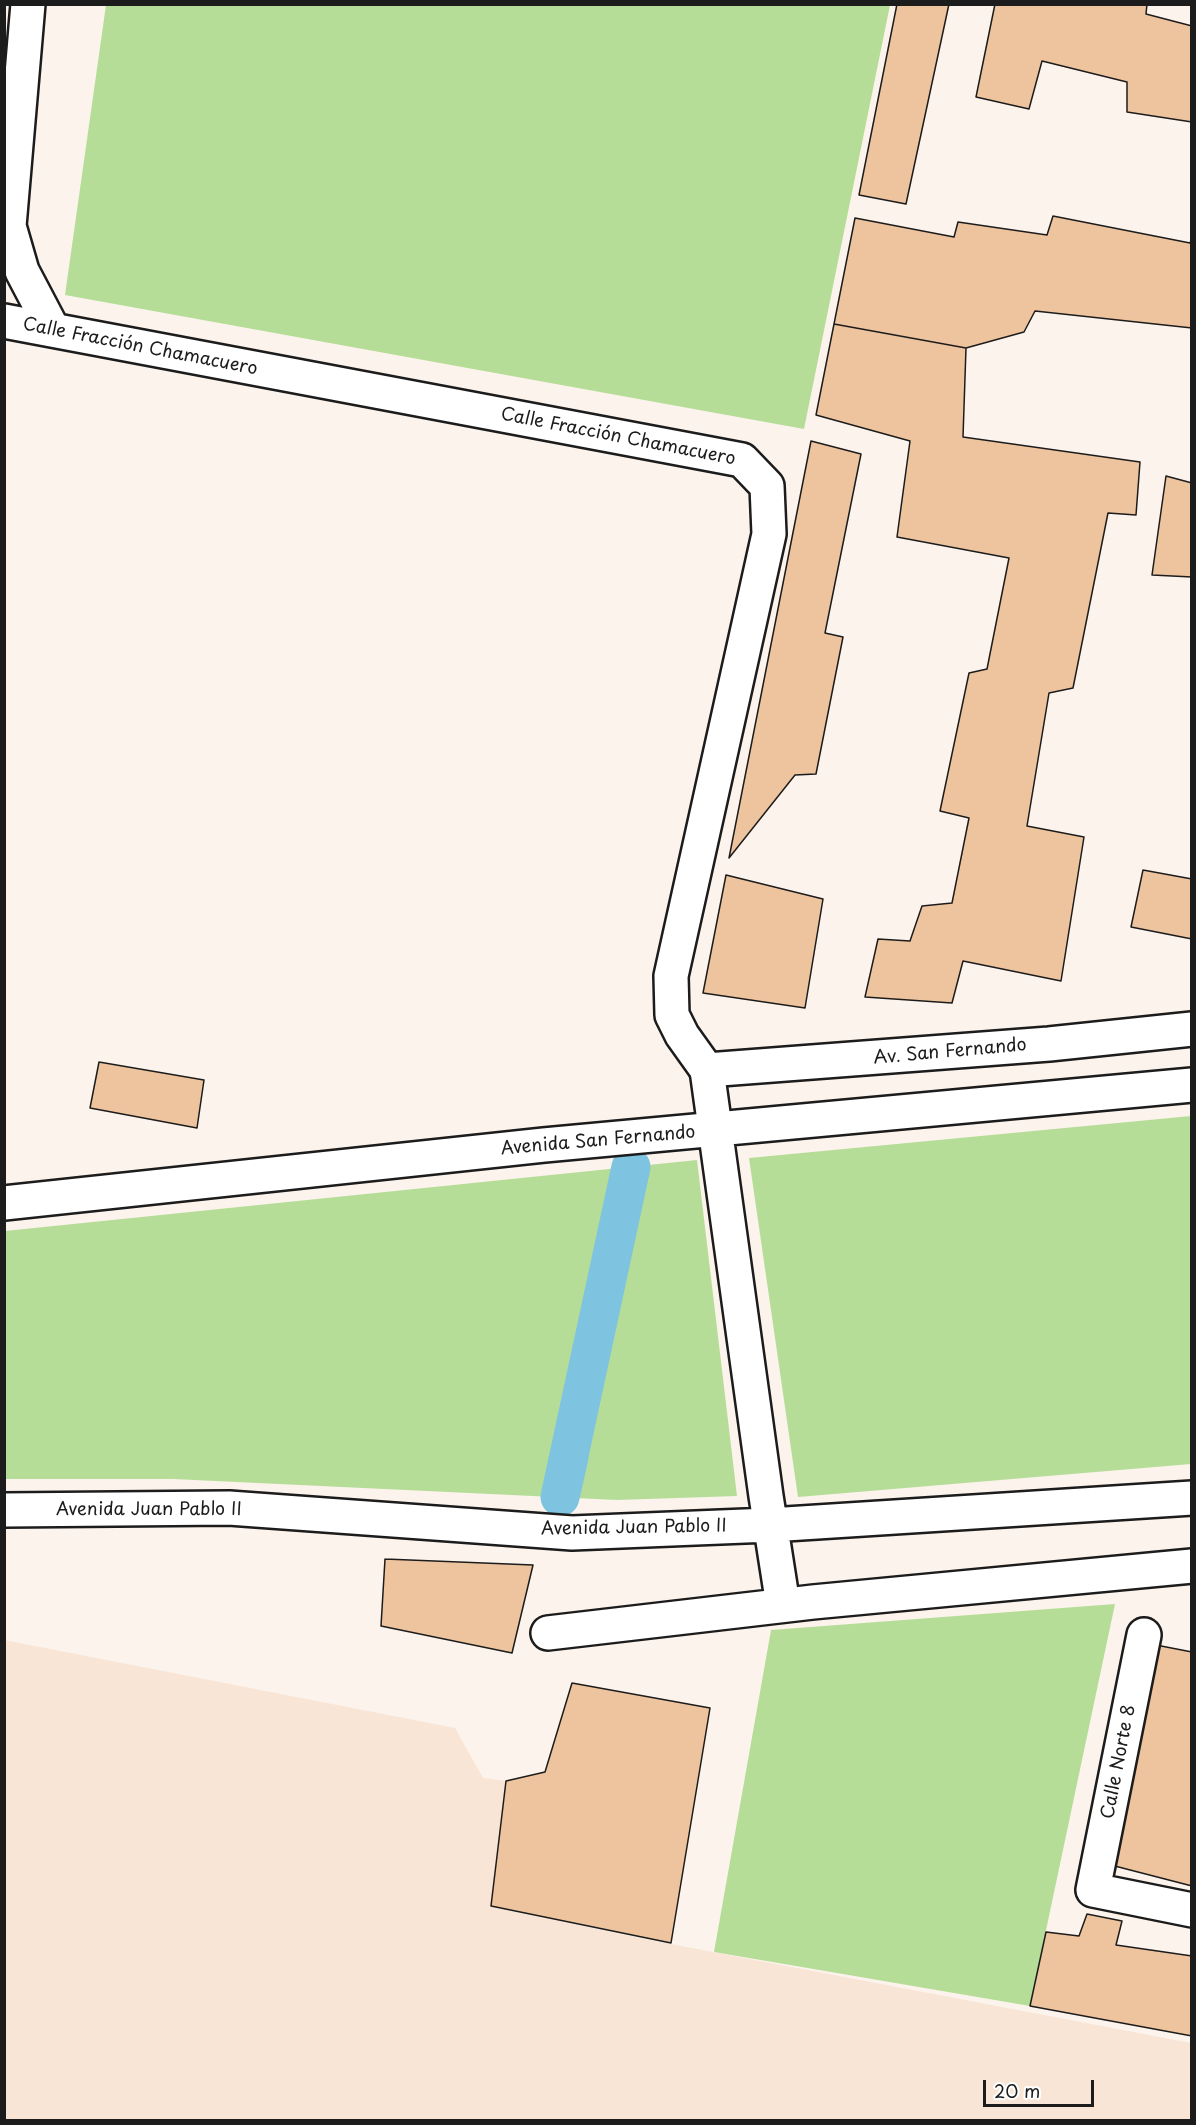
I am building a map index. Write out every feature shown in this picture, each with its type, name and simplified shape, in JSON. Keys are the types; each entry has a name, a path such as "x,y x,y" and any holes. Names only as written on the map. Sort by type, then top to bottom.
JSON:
{"street":[{"path":"28,4 9,226 22,271 53,330"},
{"name":"Calle Fracción Chamacuero","path":"4,321 742,460 767,486 769,534 671,976 672,1015 682,1035 707,1070"},
{"name":"Av. San Fernando","path":"707,1070 1037,1045 1191,1029"},
{"path":"707,1070 783,1605"},
{"name":"Avenida San Fernando","path":"4,1203 544,1145 1191,1085"},
{"name":"Avenida Juan Pablo II","path":"4,1510 229,1508 572,1533 770,1525 1191,1498"},
{"path":"548,1634 783,1605 1191,1566"},
{"name":"Calle Norte 8","path":"1144,1635 1093,1890 1191,1910"}],"shaded area":[{"path":"4,1640 455,1728 483,1778 506,1781 491,1907 655,1941 1191,2043 1191,2120 5,2120"}],"green space":[{"path":"106,5 890,5 804,429 65,295"},
{"path":"1191,1116 1191,1464 798,1497 749,1158"},
{"path":"697,1160 737,1496 617,1500 173,1479 5,1479 5,1231"},
{"path":"1115,1604 1030,2006 714,1952 771,1630"}],"building":[{"path":"897,4 949,4 906,204 859,195"},
{"path":"995,4 1147,4 1146,14 1192,26 1192,122 1127,112 1127,82 1042,61 1029,109 976,97"},
{"path":"1053,216 1190,243 1192,238 1192,328 1035,311 1024,332 966,348 834,324 855,218 954,237 958,222 1047,235"},
{"path":"834,324 966,348 963,437 1140,462 1136,515 1108,513 1073,688 1049,693 1027,826 1084,837 1061,981 963,961 952,1003 865,997 878,939 910,941 922,906 952,903 969,818 940,811 969,673 987,669 1009,558 897,537 910,441 816,415"},
{"path":"811,441 861,454 825,633 843,637 816,774 795,775 729,858"},
{"path":"1166,476 1192,483 1192,577 1152,575"},
{"path":"1143,870 1192,879 1192,939 1131,927"},
{"path":"726,875 823,899 805,1008 703,993"},
{"path":"99,1062 204,1080 197,1128 90,1108"},
{"path":"385,1559 533,1565 512,1653 381,1626"},
{"path":"1156,1645 1192,1652 1192,1886 1107,1864"},
{"path":"572,1683 710,1708 671,1943 491,1906 506,1781 545,1772"},
{"path":"1087,1914 1122,1921 1116,1945 1192,1956 1192,2036 1030,2006 1046,1932 1079,1936"}],"waterway":[{"path":"569,1457 560,1497 631,1167"}]}
